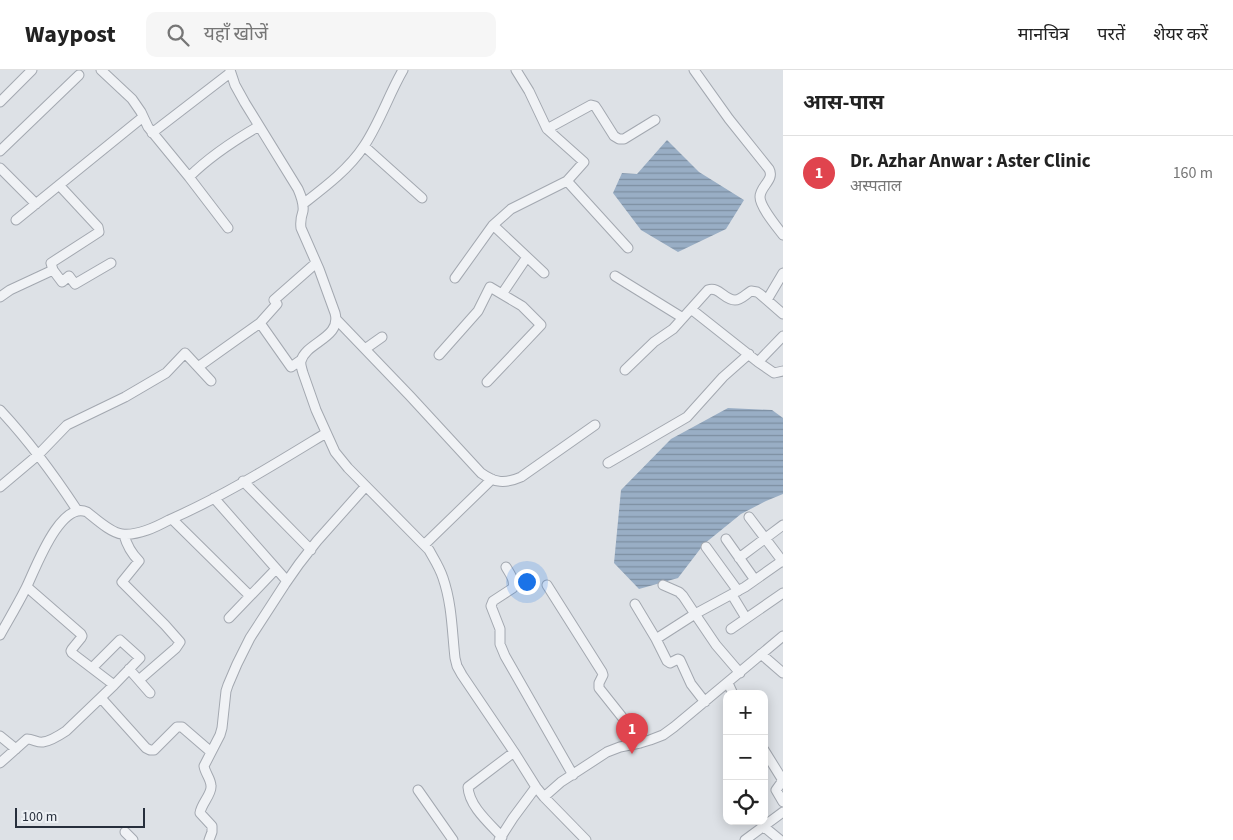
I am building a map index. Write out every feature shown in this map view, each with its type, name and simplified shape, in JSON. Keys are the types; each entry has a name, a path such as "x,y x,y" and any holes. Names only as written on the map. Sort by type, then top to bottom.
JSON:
{"street":[{"path":"0,102 32,70"},
{"path":"100,70 132,99 152,133 228,228"},
{"path":"303,204 340,173 364,146 403,70"},
{"path":"455,278 493,225 512,209 567,181 584,162 547,128 529,91 516,70"},
{"path":"694,70 728,119 769,168 771,173 762,190 761,201 783,235"},
{"path":"152,133 230,72 235,85 298,189 303,204 301,228 337,320 481,473 496,481 513,481 595,425"},
{"path":"0,151 78,75"},
{"path":"547,128 591,105 595,106 614,136 619,140 655,120"},
{"path":"16,220 143,117"},
{"path":"189,177 213,155 259,126"},
{"path":"364,146 422,198"},
{"path":"0,168 36,204"},
{"path":"567,181 628,248"},
{"path":"59,185 98,228 99,232 51,263 53,270 62,282 69,276 75,284 111,263"},
{"path":"493,225 544,273"},
{"path":"502,294 527,257"},
{"path":"198,367 260,323 277,304 274,300 316,264"},
{"path":"0,297 10,290 53,270"},
{"path":"767,300 783,274"},
{"path":"615,276 683,318"},
{"path":"439,355 478,311 490,287 522,306 541,325 487,382"},
{"path":"625,370 648,347 673,329 710,289 717,290 736,300 747,293 757,292 783,314"},
{"path":"691,309 774,373 783,371"},
{"path":"260,323 291,368 333,329 337,320"},
{"path":"758,362 783,336"},
{"path":"365,349 382,337"},
{"path":"0,487 38,456 68,425 124,397 166,373 185,353 211,381"},
{"path":"608,463 687,417 723,377 749,354"},
{"path":"301,360 303,373 335,452 348,468 429,550 437,563 447,591 452,616 457,666 462,675 536,787 586,840"},
{"path":"0,410 19,431 77,510"},
{"path":"0,635 27,587 53,534 65,519 77,510 87,512 117,533 124,535 140,532 172,519 214,498 326,433"},
{"path":"424,545 492,479"},
{"path":"244,482 311,550"},
{"path":"209,840 212,826 200,813 200,808 211,788 204,766 220,736 226,691 237,664 250,638 287,581 366,486"},
{"path":"214,498 287,581"},
{"path":"656,639 695,614 735,593 783,562 779,550 765,539 749,517"},
{"path":"172,519 250,596"},
{"path":"739,558 783,525"},
{"path":"124,535 127,546 140,561 122,582 180,642 176,648 139,680"},
{"path":"726,539 755,580"},
{"path":"706,547 735,593 746,618"},
{"path":"506,567 514,585 494,601 491,606 500,629 500,644 509,664 573,775"},
{"path":"229,618 276,569"},
{"path":"547,585 602,672 603,675 599,683 600,688 640,743"},
{"path":"663,585 679,592 683,596 708,634 740,673"},
{"path":"27,587 81,634 81,638 71,651 114,685"},
{"path":"731,629 783,593"},
{"path":"635,604 668,662 680,660 691,684 705,702"},
{"path":"544,797 561,782 607,752 663,735 728,684 783,636"},
{"path":"0,763 28,738 44,742 62,734 140,658 120,640 92,668"},
{"path":"761,654 783,673"},
{"path":"130,669 150,693"},
{"path":"728,684 731,690"},
{"path":"101,698 146,748 150,750 154,750 180,726 211,752"},
{"path":"0,736 16,749"},
{"path":"514,752 468,787 470,797 476,807 500,838 536,787"},
{"path":"768,756 782,779 776,790 783,802"},
{"path":"418,790 453,840"},
{"path":"745,840 783,812"},
{"path":"763,826 780,840"},
{"path":"125,832 133,840"}],"water":[{"path":"667,140 699,172 744,200 726,229 678,252 641,230 613,193 622,173 637,174"},
{"path":"728,408 772,410 783,418 783,494 741,514 704,544 678,578 639,589 614,563 621,490 671,439"}],"place":[{"name":"Dr. Azhar Anwar : Aster Clinic","path":"632,754"}]}
